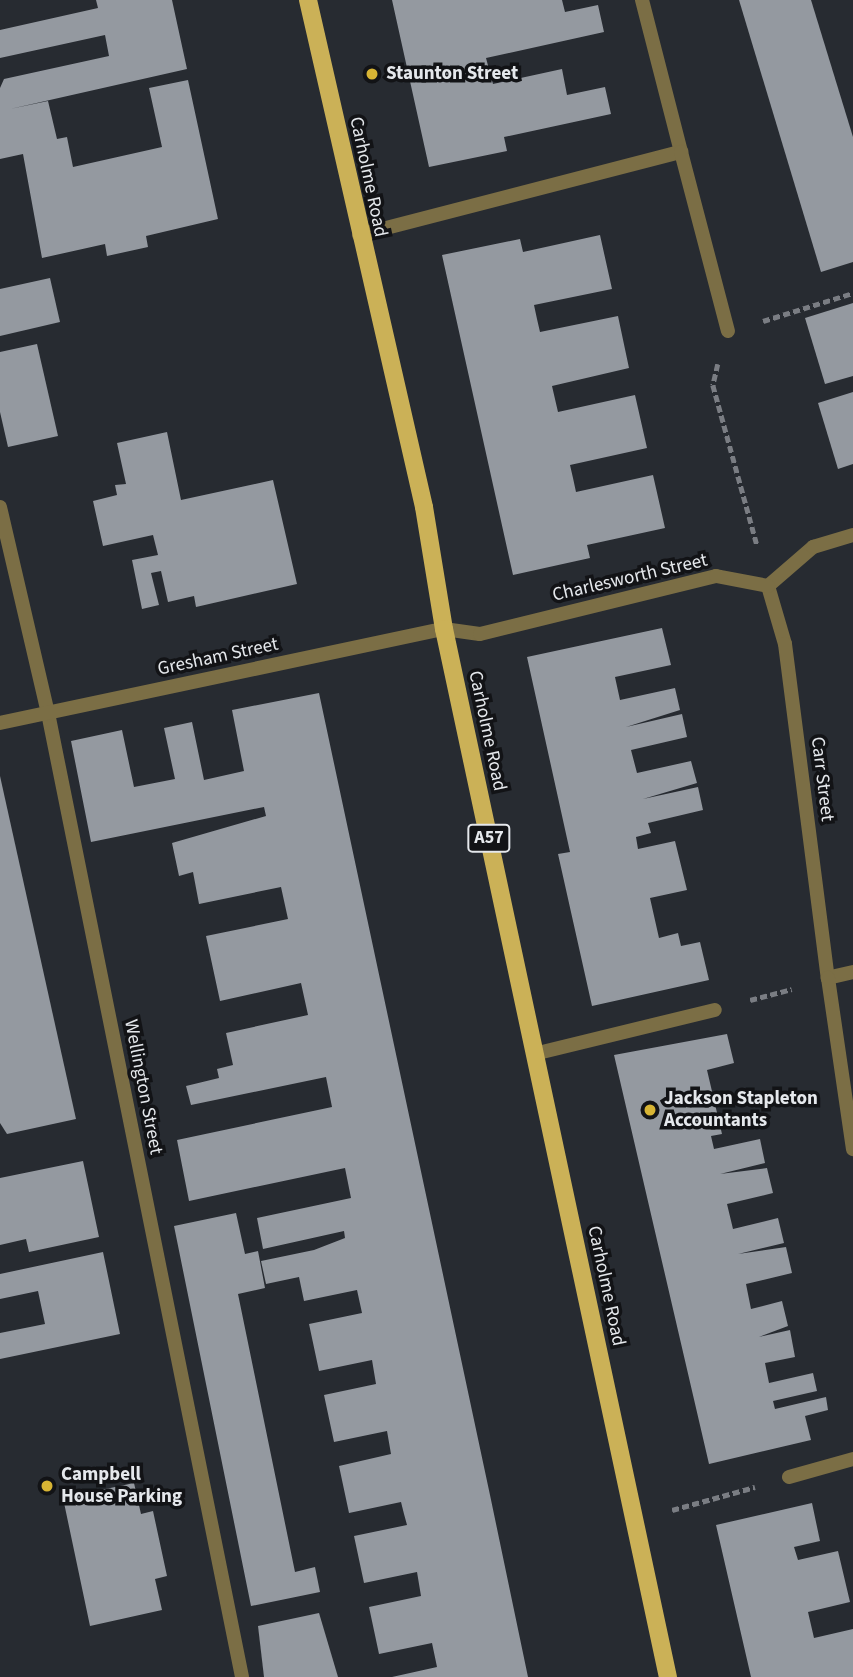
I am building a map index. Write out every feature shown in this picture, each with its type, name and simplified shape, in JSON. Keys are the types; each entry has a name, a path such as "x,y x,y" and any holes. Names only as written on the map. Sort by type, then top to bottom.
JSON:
{"main road":[{"name":"Carholme Road","path":"307,0 359,235 424,507 444,629 668,1677"}],"street":[{"path":"642,0 727,331"},
{"path":"359,235 681,152"},
{"name":"Wellington Street","path":"0,507 48,713 242,1677"},
{"path":"768,586 813,547 853,535"},
{"name":"Charlesworth Street","path":"444,629 480,634 716,576 768,586"},
{"name":"Carr Street","path":"768,586 785,644 853,1149"},
{"name":"Gresham Street","path":"0,723 444,629"},
{"path":"828,978 853,972"},
{"path":"534,1054 715,1010"},
{"path":"789,1477 853,1459"}],"path":[{"path":"768,586 713,384 727,331 853,293"},
{"path":"715,1010 828,978"},
{"path":"634,1521 789,1477"}],"building":[{"path":"96,0 172,0 187,69 10,109 48,101 57,139 67,137 73,167 162,147 149,88 188,80 218,219 146,236 148,247 107,256 105,244 42,258 23,154 0,159 0,88 4,79 109,56 105,35 0,58 0,30 98,8"},
{"path":"392,0 562,0 565,12 598,5 604,32 486,58 493,84 562,69 567,95 605,87 611,114 504,137 507,151 429,167"},
{"path":"739,0 811,0 853,137 853,262 821,272"},
{"path":"600,235 612,289 534,305 537,319 540,332 618,316 629,368 552,386 558,412 635,395 647,448 570,465 576,492 653,475 665,528 587,545 590,558 513,575 442,255 520,239 523,252"},
{"path":"50,278 60,322 0,336 0,289"},
{"path":"853,303 853,376 825,384 805,318"},
{"path":"37,344 58,436 8,447 0,412 0,352"},
{"path":"853,392 853,464 838,469 818,403"},
{"path":"167,432 181,500 273,480 297,584 196,607 194,596 168,602 161,571 151,573 159,605 142,609 132,560 158,555 153,535 103,546 93,501 117,495 115,485 126,484 117,443"},
{"path":"662,628 671,665 615,677 620,700 675,688 680,710 626,727 682,714 687,737 631,750 637,773 691,761 697,783 643,799 698,787 703,810 648,823 651,833 636,837 638,849 675,841 687,890 650,898 659,938 678,933 681,946 700,942 709,980 592,1006 558,854 570,852 527,657"},
{"path":"319,693 528,1677 392,1677 437,1667 432,1643 379,1654 369,1607 421,1596 417,1572 364,1583 354,1536 407,1525 401,1502 349,1513 339,1466 391,1454 387,1431 334,1442 324,1395 376,1384 372,1360 319,1371 309,1324 362,1313 357,1290 304,1301 299,1277 266,1284 261,1261 314,1250 345,1238 344,1231 263,1249 257,1218 351,1198 345,1168 189,1201 177,1140 332,1107 326,1077 191,1105 186,1086 219,1078 217,1069 233,1065 226,1033 308,1015 301,983 220,1001 206,936 288,919 281,887 199,904 193,872 179,876 172,843 266,816 264,807 91,842 71,741 122,730 134,787 175,779 164,728 192,722 204,780 244,771 232,710"},
{"path":"0,776 76,1119 7,1134 0,1123"},
{"path":"727,1034 734,1063 707,1070 722,1134 711,1136 714,1149 760,1139 765,1163 720,1174 767,1168 773,1193 727,1204 733,1229 778,1218 784,1243 738,1254 786,1247 792,1273 746,1284 751,1309 782,1301 788,1326 759,1337 790,1330 795,1357 765,1363 769,1383 813,1373 817,1391 773,1401 775,1409 826,1397 828,1410 805,1416 811,1440 709,1464 614,1055"},
{"path":"83,1161 99,1237 29,1252 26,1239 0,1245 0,1178"},
{"path":"236,1213 245,1254 258,1251 265,1288 238,1294 295,1572 315,1567 320,1592 251,1606 174,1226"},
{"path":"103,1252 120,1334 0,1359 0,1333 45,1324 38,1291 0,1299 0,1274"},
{"path":"134,1483 141,1514 153,1511 167,1576 155,1579 162,1610 90,1626 63,1498"},
{"path":"812,1503 820,1541 794,1547 798,1560 838,1551 850,1602 808,1612 814,1638 853,1629 853,1677 751,1677 716,1525"},
{"path":"319,1613 338,1677 264,1677 258,1626"}],"place":[{"name":"Staunton Street","path":"372,74"},
{"name":"Jackson Stapleton Accountants","path":"650,1110"},
{"name":"Campbell House Parking","path":"47,1486"}]}
